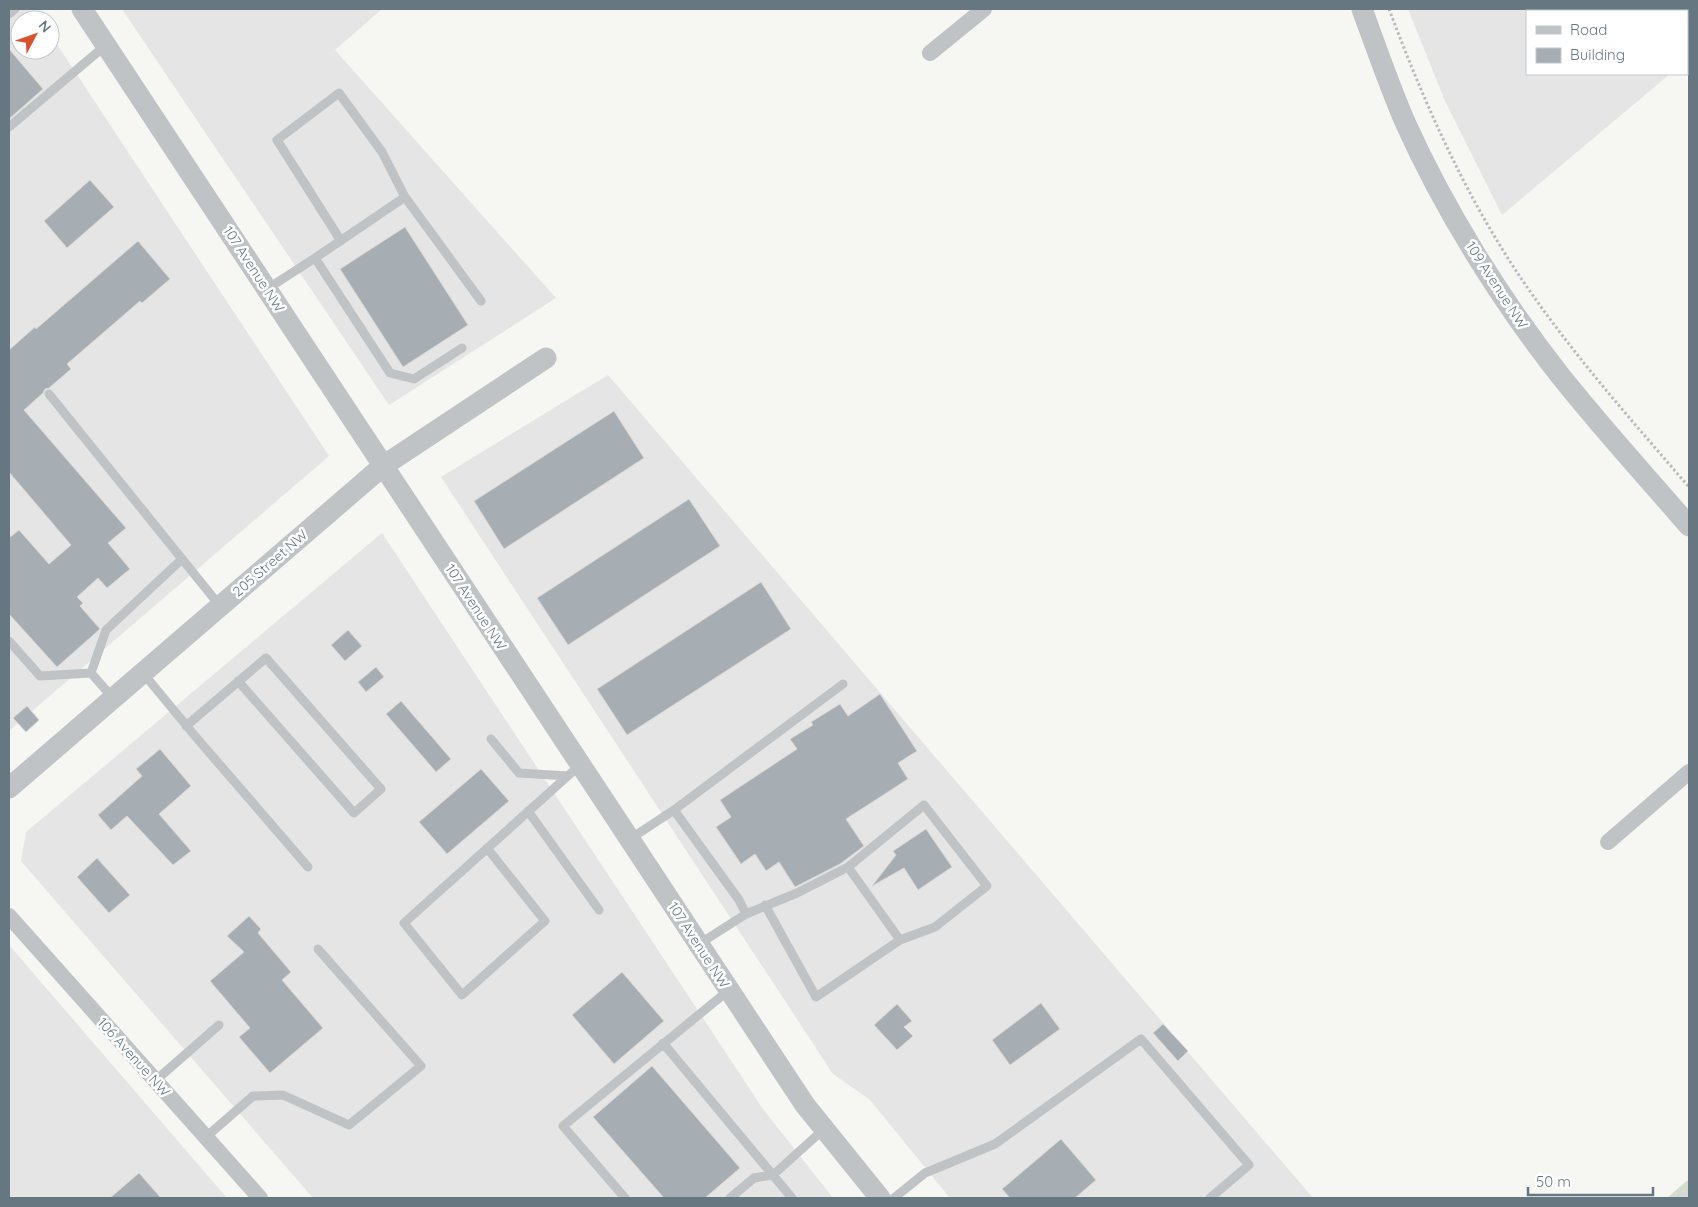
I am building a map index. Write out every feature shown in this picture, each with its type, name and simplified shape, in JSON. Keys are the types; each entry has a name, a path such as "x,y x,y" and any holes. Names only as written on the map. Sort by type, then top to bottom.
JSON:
{"street":[{"name":"107 Avenue NW","path":"82,9 383,466 574,770 630,840 805,1106 880,1198"},
{"path":"930,53 984,9"},
{"name":"109 Avenue NW","path":"1362,9 1405,122 1436,183 1474,250 1512,310 1558,373 1689,526"},
{"name":"205 Street NW","path":"9,788 383,466 546,358"},
{"path":"1608,842 1689,772"},
{"name":"106 Avenue NW","path":"9,916 260,1198"}],"lane":[{"path":"9,14 15,9"},
{"path":"9,128 106,45"},
{"path":"340,241 277,140 339,93 382,152 405,197 481,301"},
{"path":"267,289 405,197"},
{"path":"315,258 390,372 414,379 462,348"},
{"path":"49,394 220,606"},
{"path":"91,673 106,630 182,559"},
{"path":"9,642 40,676 91,673"},
{"path":"186,726 238,681 266,658 380,789 354,813 238,681"},
{"path":"143,672 186,726 308,867"},
{"path":"91,673 113,698"},
{"path":"630,840 674,810 842,684"},
{"path":"491,739 519,773 574,770"},
{"path":"487,848 545,921 462,995 404,923 487,848 528,811 574,770"},
{"path":"699,944 746,914 765,905 797,893 848,867 924,804 987,886 935,927 900,940 816,997 765,905"},
{"path":"674,810 746,914"},
{"path":"528,811 599,910"},
{"path":"848,867 900,940"},
{"path":"206,1137 253,1096 283,1095 349,1125 420,1066 318,949"},
{"path":"625,1198 563,1126 729,990"},
{"path":"156,1081 219,1025"},
{"path":"894,1198 925,1173 995,1144 1141,1039 1249,1165 1210,1198"},
{"path":"664,1043 792,1198"},
{"path":"730,1198 754,1178 773,1175 824,1129"}],"path":[{"path":"1389,9 1432,116 1464,182 1496,239 1526,286 1572,349 1689,487"}],"shaded area":[{"path":"9,9 33,9 10,10 10,60 60,60 60,49 329,456 9,731"},
{"path":"122,9 382,9 335,50 556,298 389,405"},
{"path":"1408,9 1638,9 1526,10 1526,75 1669,75 1502,215 1445,101"},
{"path":"608,375 1313,1198 950,1198 870,1100 833,1074 441,477"},
{"path":"382,533 763,1109 833,1198 313,1198 21,861 26,832"},
{"path":"9,945 227,1198 9,1198"},
{"path":"1689,1179 1689,1198 1667,1198"}],"building":[{"path":"9,49 10,60 18,60 43,89 9,119"},
{"path":"90,180 114,207 67,248 44,221"},
{"path":"405,227 468,325 403,367 340,269"},
{"path":"138,241 170,279 142,303 140,301 67,364 71,369 49,388 45,389 24,410 126,528 108,543 130,569 107,588 98,578 77,597 83,603 80,606 100,629 57,667 9,614 9,538 19,530 49,564 71,545 9,472 9,350"},
{"path":"614,411 644,458 504,549 474,501"},
{"path":"689,499 720,546 568,645 537,598"},
{"path":"761,582 791,629 627,735 597,689"},
{"path":"348,630 362,646 345,661 331,645"},
{"path":"376,667 384,677 366,692 358,682"},
{"path":"880,694 917,751 898,763 908,779 846,819 864,846 840,864 795,887 779,862 766,871 755,854 741,864 716,827 731,817 720,800 797,749 790,739 813,725 811,722 840,704 848,716"},
{"path":"401,701 451,759 436,772 386,714"},
{"path":"27,706 39,720 26,732 13,718"},
{"path":"160,749 191,786 159,814 191,851 173,865 127,816 111,830 98,815 142,776 136,769"},
{"path":"481,769 509,801 447,854 419,822"},
{"path":"926,829 952,867 918,890 904,868 872,886 896,855 893,851"},
{"path":"97,858 130,895 109,913 77,877"},
{"path":"249,916 261,929 258,933 291,972 282,980 323,1028 270,1073 239,1037 250,1028 210,981 244,952 227,936"},
{"path":"622,972 664,1021 614,1064 572,1015"},
{"path":"1041,1003 1060,1029 1010,1065 992,1040"},
{"path":"897,1004 912,1021 904,1027 913,1036 897,1050 874,1025"},
{"path":"1163,1024 1188,1051 1178,1061 1153,1033"},
{"path":"652,1066 740,1168 705,1198 664,1198 593,1117"},
{"path":"1061,1139 1096,1180 1075,1198 1010,1198 1002,1189"},
{"path":"139,1173 161,1198 110,1198"}]}
